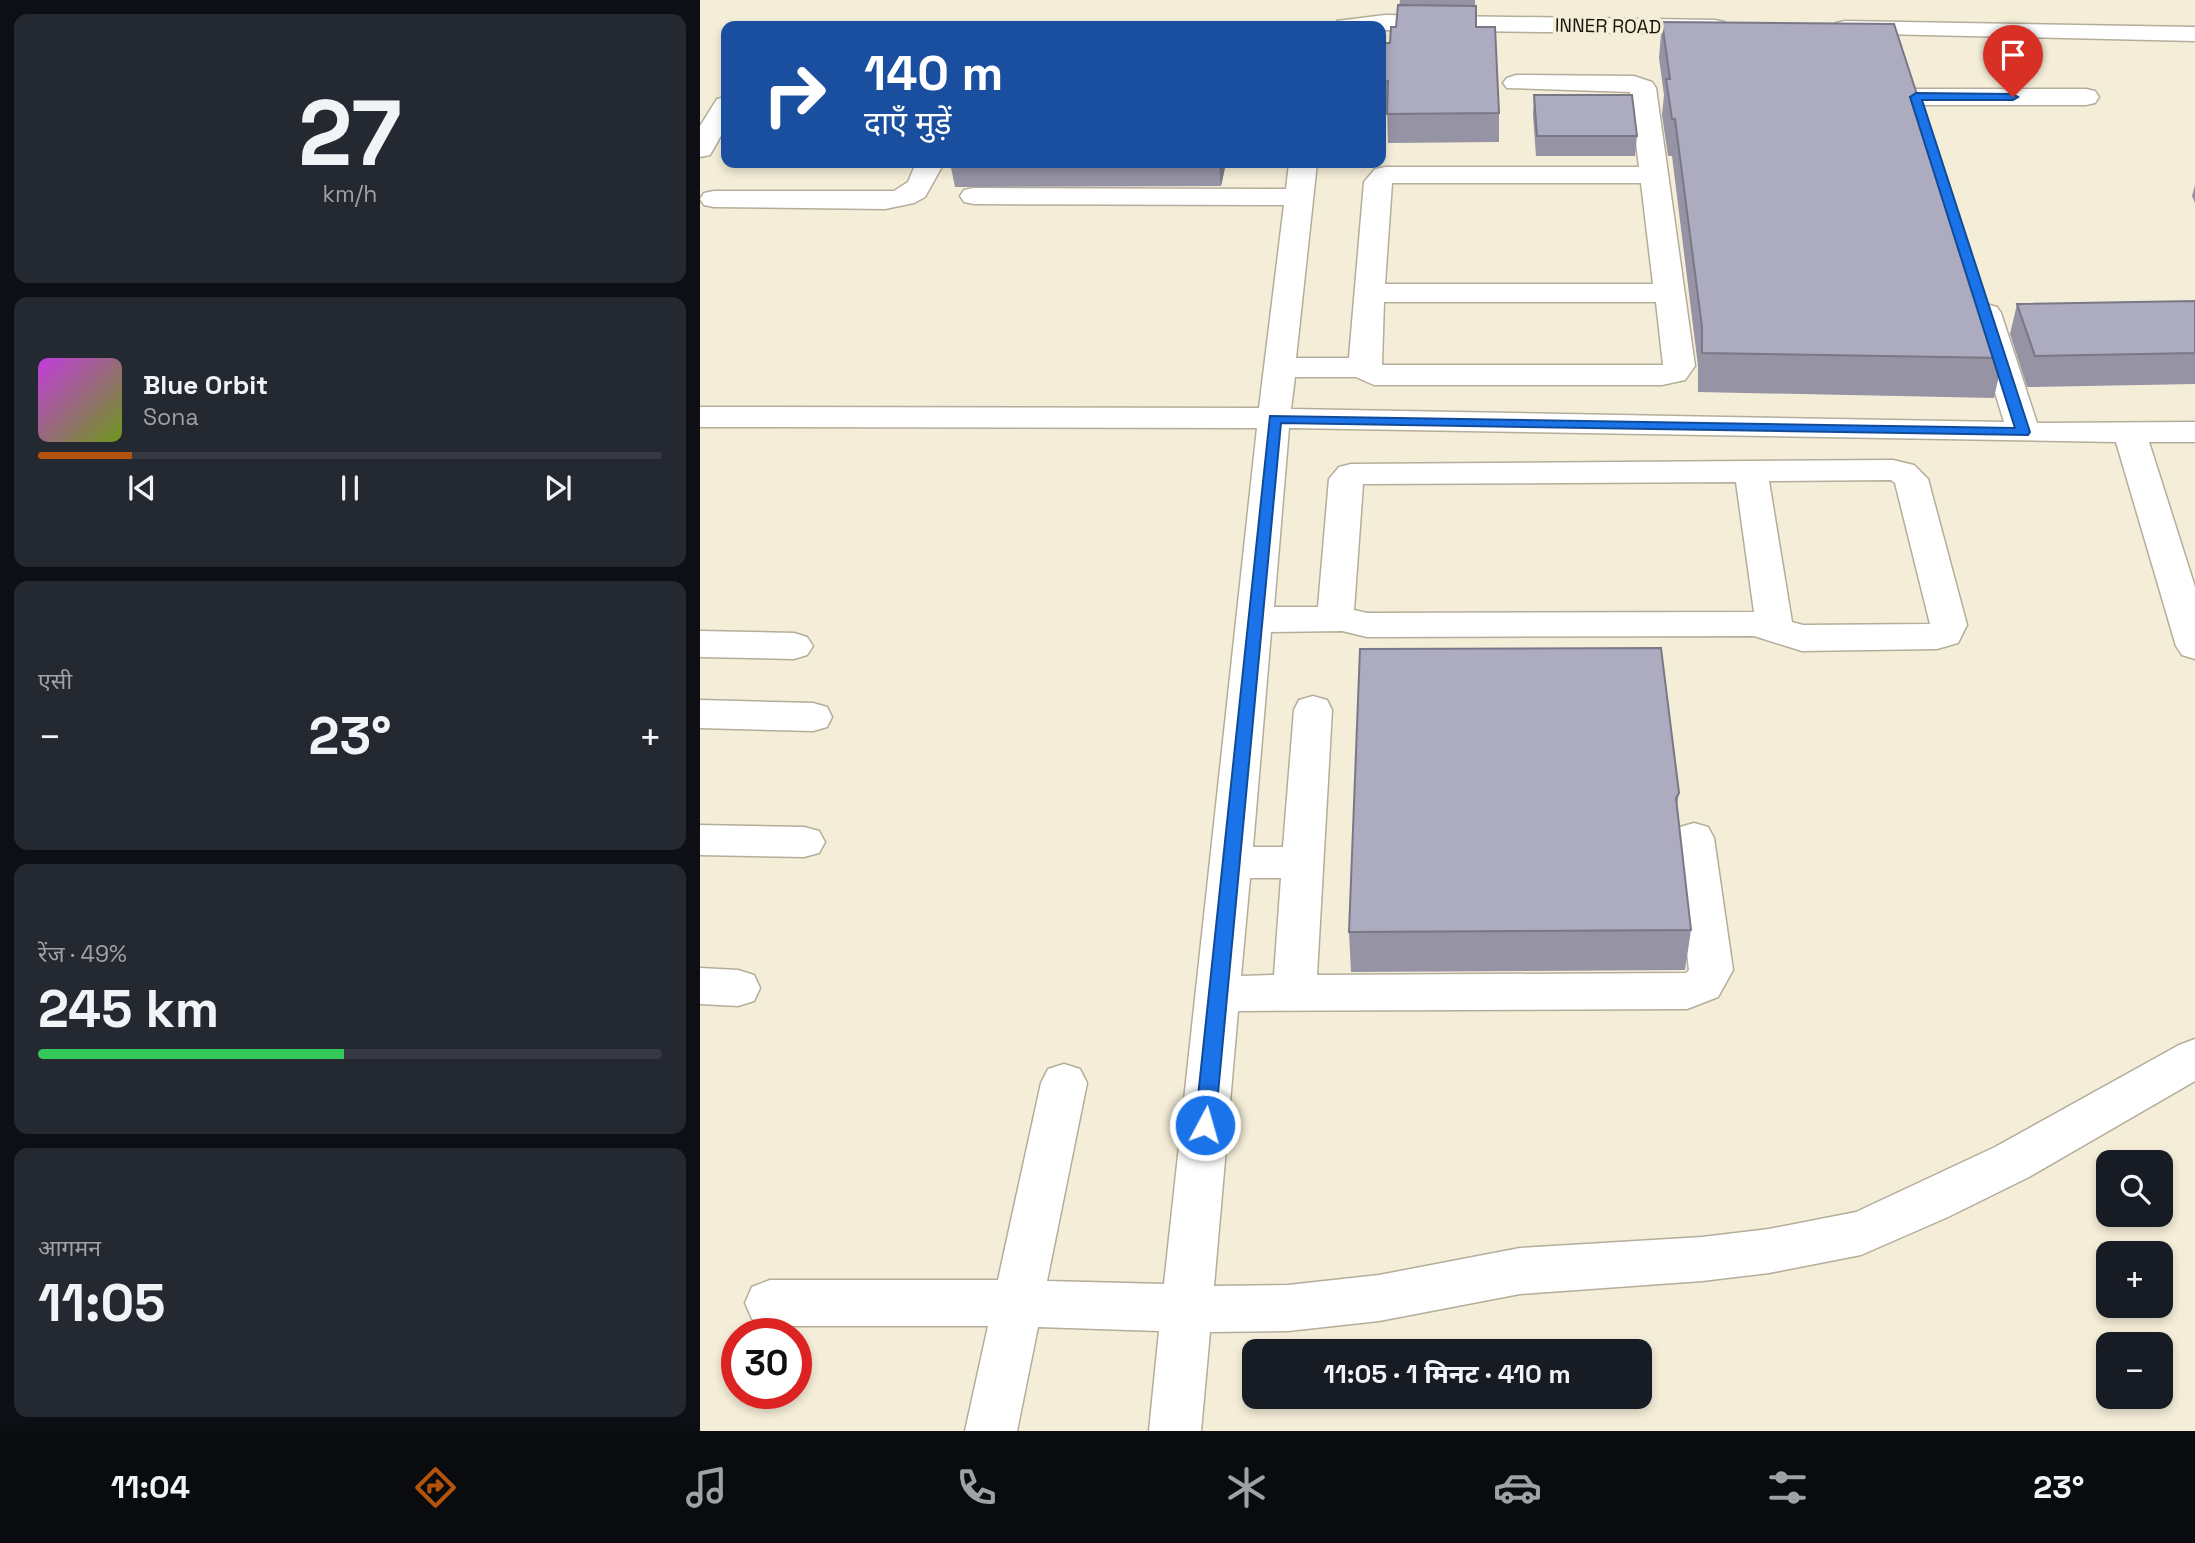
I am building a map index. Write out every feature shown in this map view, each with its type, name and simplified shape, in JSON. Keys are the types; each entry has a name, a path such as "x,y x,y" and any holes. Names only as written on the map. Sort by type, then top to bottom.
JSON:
{"street":[{"path":"1590,49 1597,0"},
{"name":"INNER ROAD","path":"1386,22 1590,49 1741,27"},
{"path":"1825,28 1908,58 2086,97"},
{"path":"1908,58 2195,34"},
{"path":"1516,83 1590,49"},
{"path":"1280,368 1364,368 1374,375 1430,376 1674,373 1679,366 1641,85 1590,49"},
{"path":"1908,58 2062,51"},
{"path":"700,149 721,113"},
{"path":"714,199 902,199 920,187 928,168"},
{"path":"1364,368 1378,182 1385,175 1654,175"},
{"path":"974,196 1301,180 1230,863 1175,1431"},
{"path":"1979,290 2023,432"},
{"path":"1370,293 1670,293"},
{"path":"700,416 1275,418 2023,432 2195,432"},
{"path":"2130,433 2195,646"},
{"path":"1255,620 1342,619 1367,625 1755,624 1802,638 1928,637 1945,634 1949,625 1911,479 1893,470 1351,474 1346,479 1336,612 1342,619"},
{"path":"1751,471 1775,628"},
{"path":"700,644 794,646"},
{"path":"1308,992 1298,985 1295,973 1313,710"},
{"path":"700,714 813,717"},
{"path":"1218,994 1687,991 1698,988 1709,980 1711,970 1694,838"},
{"path":"700,841 804,842"},
{"path":"1230,863 1303,862"},
{"path":"771,1303 1016,1303 1235,1310 1379,1298 1520,1271 1702,1259 1769,1251 1861,1233 2012,1162 2195,1058"},
{"path":"991,1431 1064,1083"}],"building":[{"path":"1398,5 1476,6 1476,27 1495,27 1499,113 1387,114 1386,43 1390,43 1391,27 1396,27"},
{"path":"1662,22 1894,24 2003,358 1702,353 1702,327 1675,119 1672,119 1666,79 1670,79"},
{"path":"1534,95 1632,95 1637,136 1537,136"},
{"path":"2195,301 2195,353 2035,356 2017,304"},
{"path":"1661,648 1679,793 1676,798 1691,930 1349,932 1360,649"}],"route":[{"path":"1205,1125 1275,418 2023,432 1916,97 2013,97"}]}
